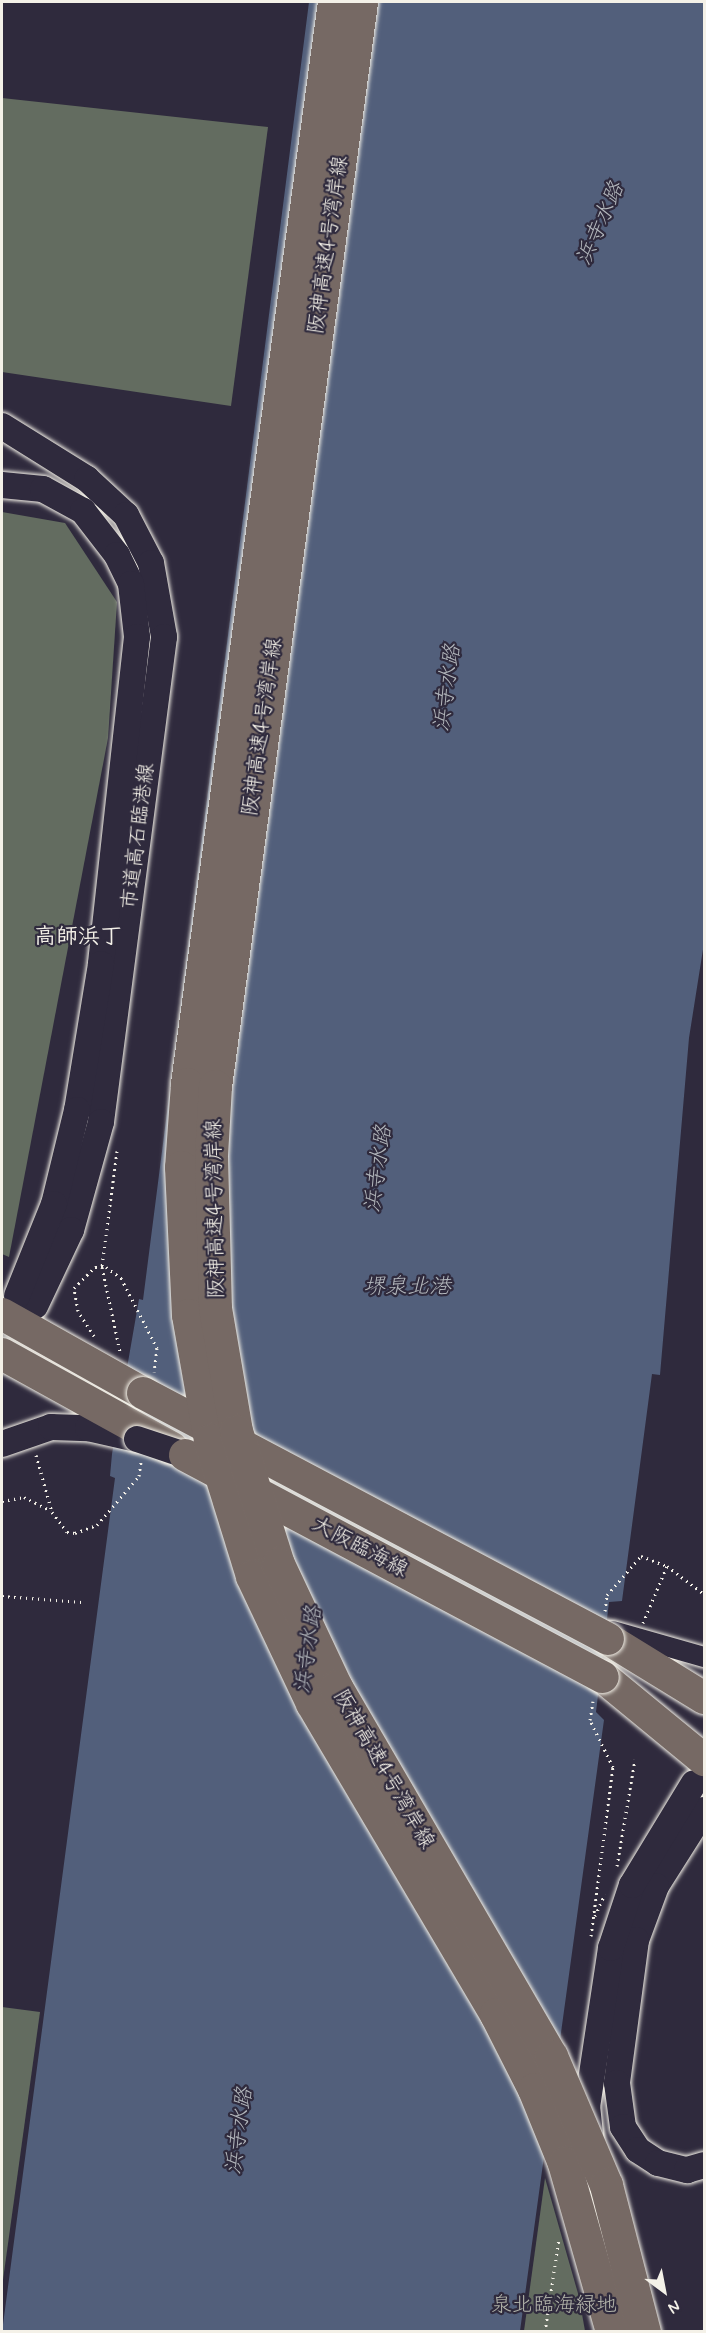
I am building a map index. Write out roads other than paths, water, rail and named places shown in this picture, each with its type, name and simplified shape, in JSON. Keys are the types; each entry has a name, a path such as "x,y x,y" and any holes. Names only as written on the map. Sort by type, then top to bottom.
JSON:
{"highway":[{"name":"阪神高速4号湾岸線","path":"334,2 187,1084 181,1167 188,1315 197,1380 228,1508 281,1643 496,2014 564,2163 612,2331"},
{"name":"阪神高速4号湾岸線","path":"361,2 215,1086 210,1156 216,1308 236,1431 278,1564 336,1688 551,2056 606,2184 642,2331"},
{"path":"564,2163 601,2331"}],"main road":[{"name":"大阪臨海線","path":"18,1305 143,1393 609,1635 705,1698"},
{"name":"大阪臨海線","path":"2,1354 137,1434 185,1455 603,1677 699,1772"}],"street":[{"name":"市道高石臨港線","path":"2,426 87,479 126,515 151,563 164,637 101,1122 71,1230 18,1305"},
{"name":"市道高石臨港線","path":"2,485 43,489 83,511 117,555 130,584 137,637 101,964 77,1110 54,1204 18,1305"},
{"path":"2,1444 51,1427 88,1428 137,1434"},
{"path":"609,1635 705,1657"},
{"path":"642,2331 596,2176 587,2107 611,1948 632,1885 699,1772"},
{"path":"705,1810 656,1886 636,1940 617,2083 623,2127 638,2150 658,2163 687,2170 705,2165"}],"water":[{"name":"堺泉北港","path":"309,2 704,2 704,943 689,1038 660,1375 652,1374 622,1601 609,1602 596,1712 604,1720 520,2331 2,2332 115,1478 110,1476 112,1454 139,1299 143,1300"}],"district":[{"name":"高師浜丁","path":"78,938"}],"water label":[{"name":"浜寺水路","path":"601,224"},
{"name":"浜寺水路","path":"448,688"},
{"name":"浜寺水路","path":"379,1169"},
{"name":"浜寺水路","path":"309,1650"},
{"name":"浜寺水路","path":"240,2131"}],"park label":[{"name":"泉北臨海緑地","path":"554,2305"}]}
